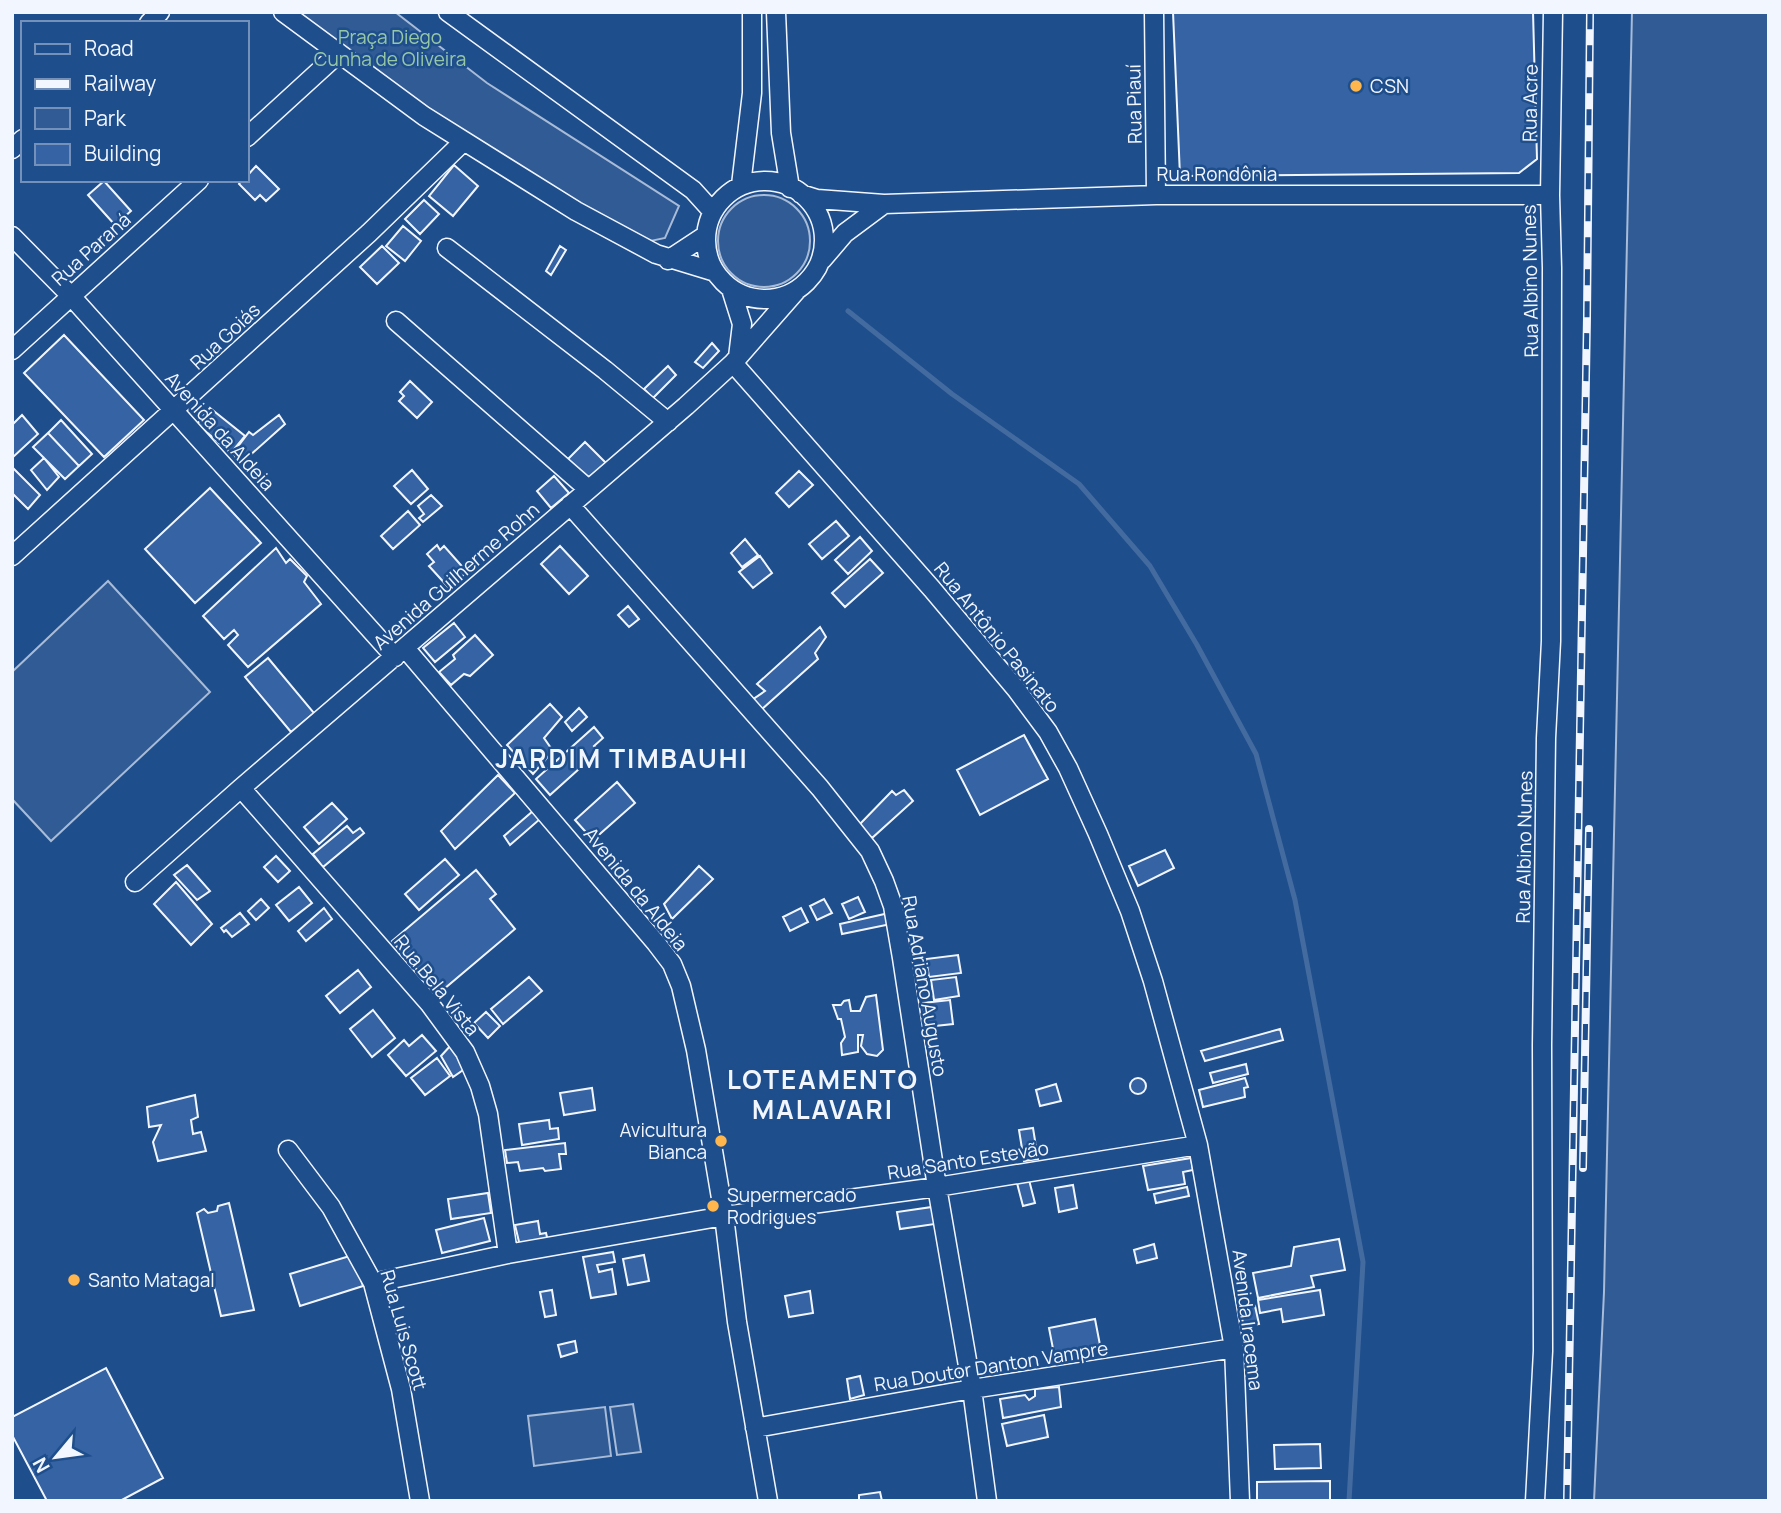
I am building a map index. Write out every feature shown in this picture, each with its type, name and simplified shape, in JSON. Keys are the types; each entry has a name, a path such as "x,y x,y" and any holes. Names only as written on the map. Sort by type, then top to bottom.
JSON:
{"street":[{"path":"283,12 384,88 463,142 611,232 668,260 715,272"},
{"path":"448,12 693,190 712,211"},
{"path":"741,185 752,93 752,12"},
{"path":"776,12 781,133 796,191"},
{"name":"Rua Piauí","path":"1154,12 1156,195"},
{"name":"Rua Acre","path":"1550,195 1553,12"},
{"path":"248,136 339,53"},
{"name":"Rua Goiás","path":"12,556 369,233 463,142"},
{"path":"819,264 824,245 818,212 796,191 775,181 741,185 729,192 712,211 706,235 707,255 715,272 731,289 763,300 780,298 796,291 811,279 819,264 845,233 884,204"},
{"name":"Rua Paraná","path":"12,350 197,182"},
{"name":"Rua Rondônia","path":"796,191 817,199 884,204 1156,195 1550,195"},
{"name":"Rua Albino Nunes","path":"1535,1501 1543,1351 1542,1045 1546,738 1552,601 1550,195"},
{"path":"668,260 706,235"},
{"name":"Avenida da Aldeia","path":"12,236 71,296 174,412 567,836 672,964 681,986 696,1050 724,1216 737,1322 768,1501"},
{"path":"447,248 668,422"},
{"path":"731,289 742,324 736,360"},
{"name":"Avenida Guilherme Rohn","path":"135,882 668,422 736,360 796,291"},
{"path":"396,321 588,489"},
{"name":"Rua Antônio Pasinato","path":"736,360 973,636 1048,732 1073,779 1130,911 1153,981 1198,1145"},
{"name":"Rua Adriano Augusto","path":"570,505 777,740 870,851 884,881 893,906 972,1389 987,1501"},
{"name":"Rua Bela Vista","path":"241,788 429,1003 465,1052 480,1086 488,1114 508,1254"},
{"name":"Rua Santo Estevão","path":"373,1283 508,1254 724,1216 937,1187 1198,1145"},
{"name":"Avenida Iracema","path":"1198,1145 1234,1348 1240,1501"},
{"name":"Rua Luis Scott","path":"288,1150 331,1207 373,1283 411,1435 420,1501"},
{"name":"Rua Doutor Danton Vampre","path":"755,1428 972,1389 1234,1348"}],"green space":[{"name":"Praça Diego Cunha de Oliveira","path":"291,12 395,12 487,83 679,206 665,238 641,243 447,128"},
{"path":"1632,12 1769,12 1769,1501 1594,1501 1604,1292"},
{"path":"764,195 781,199 796,209 806,224 810,241 806,258 796,273 781,283 764,287 747,283 732,273 722,258 718,241 722,224 732,209 747,199"},
{"path":"108,581 210,692 51,841 12,799 12,672"},
{"path":"633,1404 641,1452 617,1455 610,1407"},
{"path":"605,1407 611,1456 534,1466 528,1416"}],"building":[{"name":"CSN","path":"1173,12 1533,12 1537,159 1519,173 1180,176"},
{"path":"454,165 478,186 453,216 429,196"},
{"path":"256,166 279,189 266,201 260,195 255,200 239,184 248,182 248,175"},
{"path":"105,182 131,211 115,225 88,195"},
{"path":"424,200 439,214 420,234 405,219"},
{"path":"403,226 421,241 405,261 386,246"},
{"path":"382,246 399,263 377,284 360,267"},
{"path":"560,246 566,250 551,275 546,271"},
{"path":"64,335 144,420 104,457 24,373"},
{"path":"712,343 719,351 703,368 695,362"},
{"path":"668,366 676,375 653,398 644,389"},
{"path":"410,381 432,402 417,418 399,401 404,396 400,392"},
{"path":"210,408 245,436 231,453 197,424"},
{"path":"22,415 38,434 12,458 12,425"},
{"path":"279,415 285,424 239,462 233,453 249,432 253,435"},
{"path":"61,420 92,454 79,466 48,433"},
{"path":"48,433 79,466 65,479 33,447"},
{"path":"585,442 607,464 588,482 567,460"},
{"path":"44,458 59,477 47,490 31,470"},
{"path":"12,467 40,495 28,509 12,493"},
{"path":"412,470 428,489 411,504 394,486"},
{"path":"799,471 813,485 789,507 776,493"},
{"path":"554,476 569,493 551,508 537,491"},
{"path":"210,488 261,543 195,603 145,549"},
{"path":"431,495 442,506 423,522 419,518 424,514 418,506"},
{"path":"408,511 420,525 393,549 381,536"},
{"path":"836,521 849,536 822,559 809,544"},
{"path":"860,537 872,551 848,574 835,560"},
{"path":"745,539 758,555 742,567 731,553"},
{"path":"437,545 440,550 444,546 467,572 449,588 429,566 434,562 427,554"},
{"path":"560,546 588,576 569,594 541,564"},
{"path":"276,548 286,563 290,559 307,576 304,582 321,604 248,667 228,645 238,635 234,630 224,639 203,616"},
{"path":"760,556 772,573 753,588 739,572"},
{"path":"870,559 883,573 845,607 832,593"},
{"path":"628,606 639,619 629,627 618,615"},
{"path":"454,623 465,637 435,662 423,648"},
{"path":"820,627 826,637 815,653 818,659 761,710 752,700 765,691 757,684"},
{"path":"475,635 493,655 470,676 464,674 451,685 439,672 455,659 453,655"},
{"path":"268,658 314,713 291,732 245,677"},
{"path":"550,704 562,717 544,738 553,751 533,774 507,745"},
{"path":"579,708 587,717 572,731 565,722"},
{"path":"594,727 603,738 594,746 599,751 550,795 536,779"},
{"path":"1024,735 1048,779 980,815 957,770"},
{"path":"498,775 515,793 455,849 441,831"},
{"path":"617,782 635,803 593,840 575,820"},
{"path":"904,790 913,801 872,838 859,825 892,791 896,795"},
{"path":"332,803 347,819 319,844 304,827"},
{"path":"533,811 540,819 510,845 504,836"},
{"path":"347,826 353,833 360,828 364,833 323,867 313,854"},
{"path":"1165,850 1174,868 1138,886 1129,866"},
{"path":"276,856 290,871 278,882 264,867"},
{"path":"445,859 459,875 419,910 405,894"},
{"path":"187,865 210,891 197,900 174,875"},
{"path":"699,866 713,879 672,919 664,904"},
{"path":"476,870 496,894 490,899 515,929 438,994 392,941"},
{"path":"176,882 212,924 191,945 154,904"},
{"path":"299,887 312,903 289,921 276,905"},
{"path":"858,897 865,912 849,919 842,904"},
{"path":"261,899 269,908 256,920 248,911"},
{"path":"824,899 832,913 817,920 810,906"},
{"path":"324,908 332,919 306,941 298,931"},
{"path":"801,908 808,922 790,931 783,917"},
{"path":"240,913 249,924 232,937 221,928"},
{"path":"889,913 891,924 842,934 840,924"},
{"path":"958,955 961,973 929,977 926,959"},
{"path":"358,970 371,987 340,1013 326,996"},
{"path":"529,977 542,991 503,1024 491,1009"},
{"path":"956,977 959,996 934,1000 931,980"},
{"path":"876,995 883,1050 877,1056 867,1054 861,1046 863,1035 858,1035 858,1052 842,1055 841,1043 845,1037 841,1019 838,1019 833,1005 841,1005 849,1000 851,1011 860,1011 866,997"},
{"path":"950,1000 953,1024 926,1027 923,1003"},
{"path":"373,1010 395,1038 372,1057 350,1029"},
{"path":"486,1012 500,1026 488,1038 474,1023"},
{"path":"1280,1029 1283,1040 1205,1061 1201,1051"},
{"path":"422,1035 436,1051 406,1076 388,1055 404,1040 409,1046"},
{"path":"452,1044 466,1068 453,1077 441,1056"},
{"path":"437,1058 450,1076 425,1095 411,1078"},
{"path":"1246,1064 1248,1074 1213,1083 1210,1073"},
{"path":"1138,1078 1144,1080 1144,1092 1138,1094 1132,1092 1130,1086 1132,1080"},
{"path":"1245,1078 1248,1087 1244,1088 1245,1097 1203,1107 1199,1090"},
{"path":"1056,1084 1061,1101 1040,1106 1036,1090"},
{"path":"592,1088 595,1110 564,1115 560,1093"},
{"path":"195,1095 198,1117 191,1120 193,1134 201,1132 206,1151 158,1161 153,1142 161,1125 149,1127 147,1107"},
{"path":"549,1120 550,1129 558,1128 559,1139 522,1145 519,1124"},
{"path":"1033,1128 1038,1159 1024,1161 1019,1130"},
{"path":"565,1143 566,1154 559,1154 561,1169 520,1171 518,1162 507,1163 505,1150"},
{"path":"1191,1158 1193,1170 1183,1172 1185,1184 1148,1190 1143,1166"},
{"path":"1029,1180 1035,1203 1023,1206 1017,1183"},
{"path":"1073,1185 1077,1208 1059,1212 1055,1188"},
{"path":"1187,1187 1189,1196 1156,1203 1154,1194"},
{"path":"488,1193 491,1213 451,1219 448,1199"},
{"path":"229,1203 254,1310 221,1316 197,1213 204,1209 208,1213 217,1211 218,1206"},
{"path":"932,1207 935,1224 900,1229 897,1212"},
{"path":"484,1218 490,1241 442,1253 436,1230"},
{"path":"538,1221 540,1234 546,1233 548,1241 520,1246 515,1225"},
{"path":"1339,1239 1345,1270 1311,1276 1314,1287 1258,1298 1253,1273 1291,1266 1294,1247"},
{"path":"1154,1244 1157,1258 1137,1263 1134,1250"},
{"path":"613,1252 615,1262 597,1265 599,1272 612,1269 616,1294 591,1298 583,1257"},
{"path":"353,1255 363,1286 300,1306 290,1274"},
{"path":"644,1255 649,1281 628,1285 623,1259"},
{"path":"552,1290 556,1315 545,1317 540,1292"},
{"path":"1320,1290 1324,1315 1283,1322 1281,1309 1260,1313 1258,1300"},
{"path":"810,1291 813,1313 789,1317 785,1296"},
{"path":"1255,1306 1259,1324 1244,1327 1240,1309"},
{"path":"1095,1319 1100,1345 1054,1354 1049,1328"},
{"path":"575,1341 577,1352 561,1357 558,1345"},
{"path":"106,1368 163,1478 120,1501 47,1501 12,1435 12,1417"},
{"path":"860,1376 864,1395 850,1399 847,1379"},
{"path":"1059,1387 1061,1407 1003,1418 1000,1399 1025,1395 1029,1400 1035,1396 1035,1389"},
{"path":"1044,1415 1048,1437 1007,1446 1002,1424"},
{"path":"1320,1444 1321,1468 1275,1469 1274,1445"},
{"path":"1330,1481 1330,1501 1257,1501 1257,1482"},
{"path":"880,1492 882,1501 859,1501 859,1495"}],"waterway":[{"path":"848,311 952,394 1079,484 1150,566 1197,645 1256,754 1295,900 1363,1262 1349,1501"}],"railway":[{"path":"1567,1501 1590,12"},
{"path":"1583,1168 1589,829"}],"place":[{"name":"CSN","path":"1356,86"},
{"name":"Avicultura Bianca","path":"721,1141"},
{"name":"Supermercado Rodrigues","path":"713,1206"},
{"name":"Santo Matagal","path":"74,1280"}],"district":[{"name":"JARDIM TIMBAUHI","path":"622,758"},
{"name":"LOTEAMENTO MALAVARI","path":"823,1094"}]}
